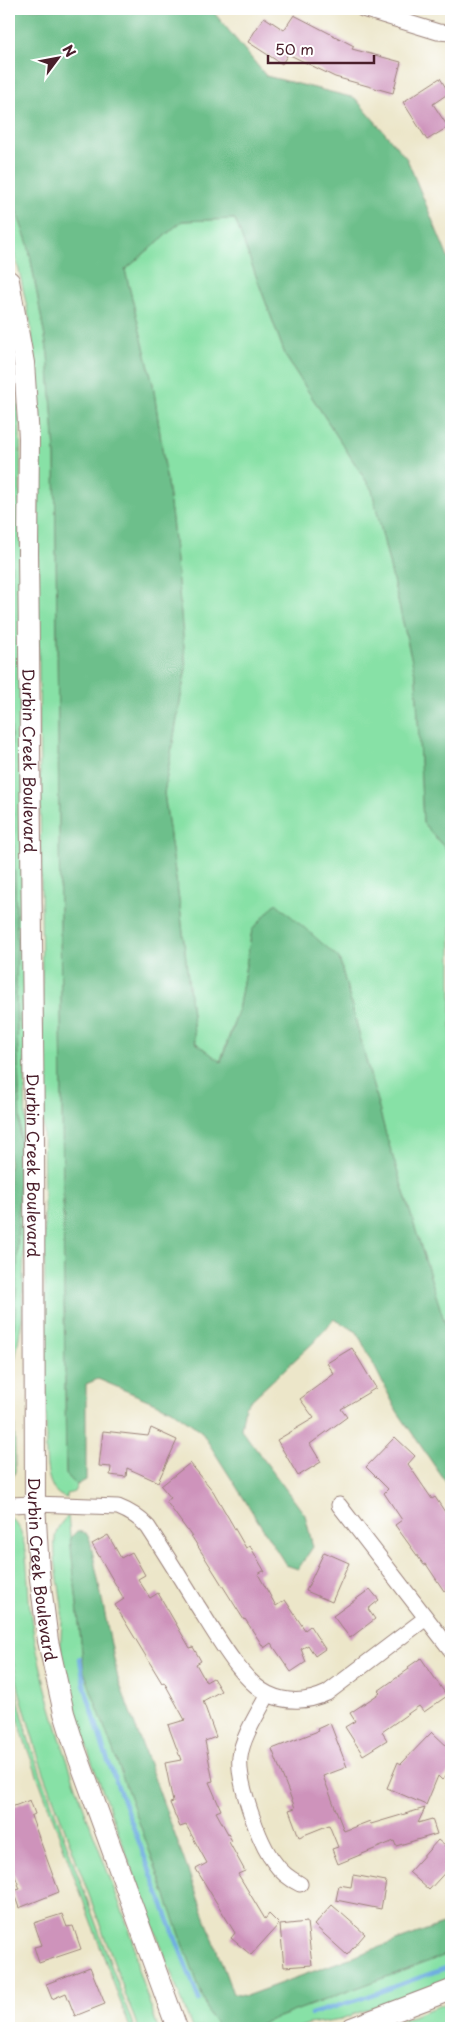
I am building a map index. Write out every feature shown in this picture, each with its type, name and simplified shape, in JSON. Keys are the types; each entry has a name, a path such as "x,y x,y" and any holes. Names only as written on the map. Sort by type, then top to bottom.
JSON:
{"street":[{"path":"363,9 444,32 451,40"},
{"name":"Durbin Creek Boulevard","path":"9,281 24,364 29,438 28,553 34,1132 35,1504 42,1605 64,1712 76,1752 178,2028"},
{"path":"9,1505 118,1507 130,1511 140,1518 148,1527 218,1638 244,1673 256,1686 268,1694 281,1699 309,1700 327,1693 426,1618"},
{"path":"339,1505 451,1650"},
{"path":"268,1694 242,1746 240,1774 242,1785 265,1848 274,1863 286,1875 300,1884"},
{"path":"351,2028 451,1990"}],"green space":[{"path":"9,9 211,9 266,76 355,98 407,159 451,265 451,855 423,823 416,678 372,490 286,357 235,219 182,221 125,270 153,384 172,519 186,668 164,793 181,915 195,1042 221,1062 238,1011 252,930 276,903 339,958 386,1135 451,1343 451,1490 397,1411 357,1332 334,1319 314,1342 245,1406 241,1429 305,1515 313,1547 298,1569 286,1565 201,1431 172,1410 98,1379 86,1384 86,1480 77,1485 66,1475 55,452 48,354 28,244 9,190"},
{"path":"9,190 28,244 48,354 55,452 66,1474 77,1485 74,1492 67,1494 67,1498 58,1494 52,1487 46,1452 38,571 39,407 31,326 19,270 9,236"},
{"path":"235,219 286,357 372,490 416,678 423,823 451,855 451,1343 386,1135 339,958 252,930 238,1011 220,1062 195,1042 181,915 164,793 186,668 172,519 153,384 125,270 182,221"},
{"path":"9,333 20,422 26,1190 22,1320 14,1366 15,1471 9,1484 9,1347 14,1327 17,1273 20,1124 16,993 17,940 11,769"},
{"path":"9,525 11,558 11,769 17,940 16,993 20,1124 17,1273 14,1327 9,1347"},
{"path":"68,1516 84,1671 210,2017 221,2028 192,2028 90,1757 62,1657 62,1607 55,1555 55,1538 61,1523"},
{"path":"9,1517 19,1527 22,1535 27,1565 31,1618 49,1701 74,1782 133,1940 138,1970 158,2028 138,2028 39,1759 19,1690 9,1641"},
{"path":"77,1531 86,1533 90,1540 118,1679 233,1994 246,1996 451,1921 451,1953 249,2028 221,2028 210,2017 84,1671 70,1538"},
{"path":"9,1662 29,1741 134,2028 130,2028 26,1745 11,1693"},
{"path":"451,1953 451,1978 341,2019 309,2024 297,2028 249,2028"},
{"path":"451,2001 451,2028 381,2028"}],"building":[{"path":"294,15 354,46 352,49 401,62 393,93 335,77 288,54 282,64 248,42 264,17 284,30"},
{"path":"440,78 449,93 433,104 448,127 427,140 403,102"},
{"path":"352,1348 376,1388 341,1409 347,1417 310,1444 321,1462 298,1476 277,1440 314,1418 300,1399 334,1374 327,1363"},
{"path":"151,1428 177,1440 158,1482 127,1468 126,1477 110,1475 111,1467 99,1466 103,1431 148,1436"},
{"path":"395,1437 415,1456 408,1464 432,1499 435,1497 451,1521 451,1586 444,1591 426,1564 424,1565 395,1525 402,1520 384,1493 388,1489 366,1467"},
{"path":"190,1463 213,1491 246,1548 250,1546 265,1572 263,1571 258,1574 276,1606 285,1600 305,1630 310,1626 325,1649 315,1656 308,1645 301,1649 306,1662 291,1672 271,1643 264,1648 244,1620 192,1537 166,1501 171,1498 161,1486"},
{"path":"108,1535 121,1558 132,1552 145,1575 138,1579 150,1598 158,1593 190,1648 193,1647 201,1661 196,1664 206,1682 213,1678 221,1691 203,1701 216,1737 205,1741 213,1781 209,1782 221,1810 216,1812 232,1841 229,1842 245,1871 238,1874 265,1919 269,1914 279,1924 251,1955 231,1938 235,1933 196,1869 207,1863 186,1825 180,1827 170,1803 173,1802 165,1763 181,1760 168,1725 185,1720 164,1682 162,1683 115,1605 124,1599 92,1544"},
{"path":"324,1552 349,1563 332,1602 306,1591"},
{"path":"370,1589 379,1600 368,1609 375,1619 350,1638 333,1616"},
{"path":"421,1658 447,1696 424,1712 419,1706 382,1732 387,1740 363,1755 345,1727 355,1721 350,1713 380,1693 378,1691"},
{"path":"330,1723 347,1767 323,1776 344,1831 370,1821 371,1824 425,1808 418,1823 432,1819 437,1834 396,1846 394,1841 338,1864 332,1849 338,1847 329,1825 299,1837 289,1810 295,1808 272,1749 318,1731 317,1729"},
{"path":"432,1732 451,1750 451,1770 442,1780 438,1776 426,1805 387,1788 398,1762 401,1764"},
{"path":"30,1800 35,1814 31,1816 59,1892 19,1908 13,1891 20,1889 9,1860 9,1808"},
{"path":"438,1840 451,1851 451,1866 429,1890 409,1872"},
{"path":"353,1875 386,1881 381,1909 336,1900 339,1885 351,1887"},
{"path":"332,1905 365,1934 347,1955 314,1925"},
{"path":"62,1914 67,1927 73,1926 81,1949 39,1963 34,1947 42,1945 34,1923"},
{"path":"307,1922 312,1965 284,1967 280,1925"},
{"path":"90,1967 105,2004 75,2016 66,1993 52,1999 46,1984"}],"waterway":[{"path":"80,1659 84,1684 104,1750 199,2000"},
{"path":"311,2014 363,1998 451,1966"}]}
